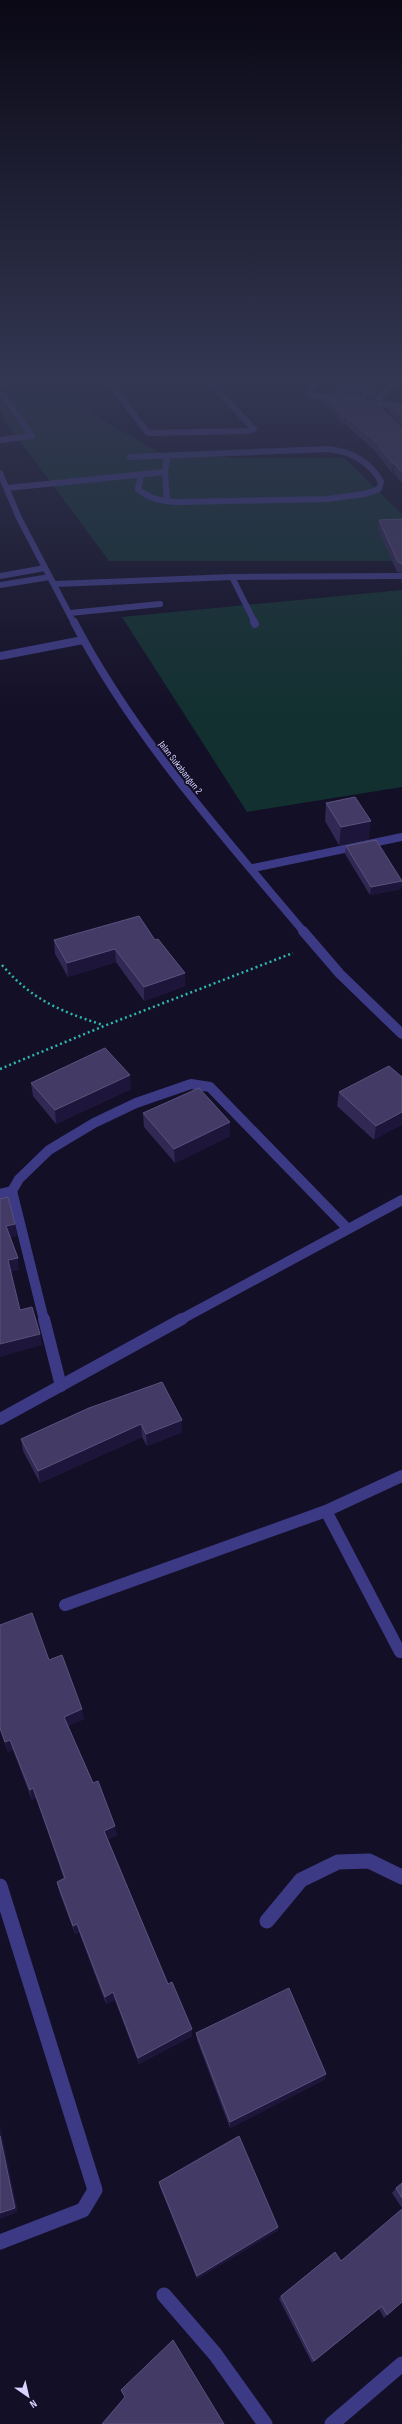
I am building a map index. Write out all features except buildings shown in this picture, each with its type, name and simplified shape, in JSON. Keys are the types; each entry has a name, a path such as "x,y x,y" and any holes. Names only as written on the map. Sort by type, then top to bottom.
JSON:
{"street":[{"name":"Jalan Sukabangun 2","path":"8,491 19,518 99,669 149,742 183,788 253,868 340,974 402,1034"},
{"path":"140,491 146,496 167,501 304,500 374,491"},
{"path":"166,491 167,501"},
{"path":"0,576 45,568"},
{"path":"55,584 232,577 402,576"},
{"path":"0,585 50,577"},
{"path":"232,577 255,624"},
{"path":"70,613 160,604"},
{"path":"0,656 83,640"},
{"path":"253,868 402,836"},
{"path":"61,1386 12,1192 19,1179 31,1166 67,1137 136,1103 191,1084 202,1084 210,1087 347,1228"},
{"path":"0,1194 12,1192"},
{"path":"0,1419 347,1228 402,1200"},
{"path":"65,1605 326,1511 402,1476"},
{"path":"326,1511 400,1652"},
{"path":"267,1921 301,1880 338,1862 369,1861 402,1877"},
{"path":"0,1886 95,2190 83,2210 0,2242"},
{"path":"164,2295 214,2354 266,2424"},
{"path":"332,2424 402,2364"}],"path":[{"path":"0,1069 104,1026 315,945"},
{"path":"2,965 16,982 52,1009 104,1026"}],"green space":[{"path":"57,491 378,491 402,514 402,561 109,561"},
{"path":"402,590 402,787 247,812 122,617"}]}
